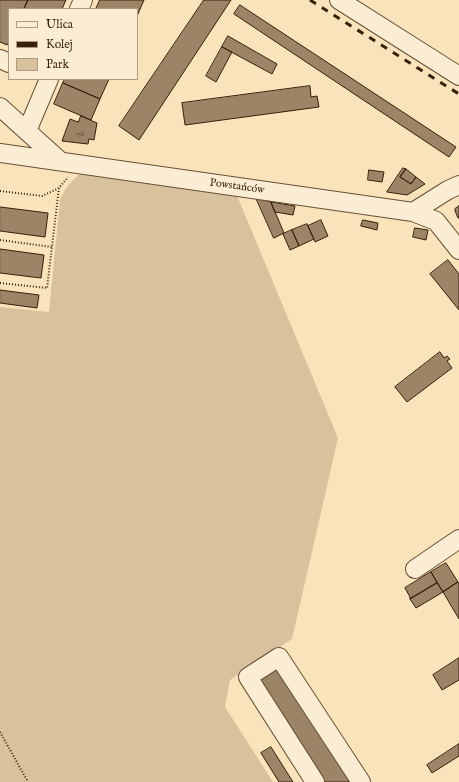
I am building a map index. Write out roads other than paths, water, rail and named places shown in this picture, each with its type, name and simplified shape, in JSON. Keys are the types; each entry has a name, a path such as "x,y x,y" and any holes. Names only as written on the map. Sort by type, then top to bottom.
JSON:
{"street":[{"path":"338,0 459,76"},
{"path":"26,131 47,80"},
{"path":"0,107 60,161"},
{"name":"Powstańców","path":"0,153 413,212 436,221 459,250"},
{"path":"413,212 448,190 459,185"},
{"path":"415,569 459,539"},
{"path":"315,782 248,677 279,657 361,782"}],"railway":[{"path":"310,0 459,94"}]}
